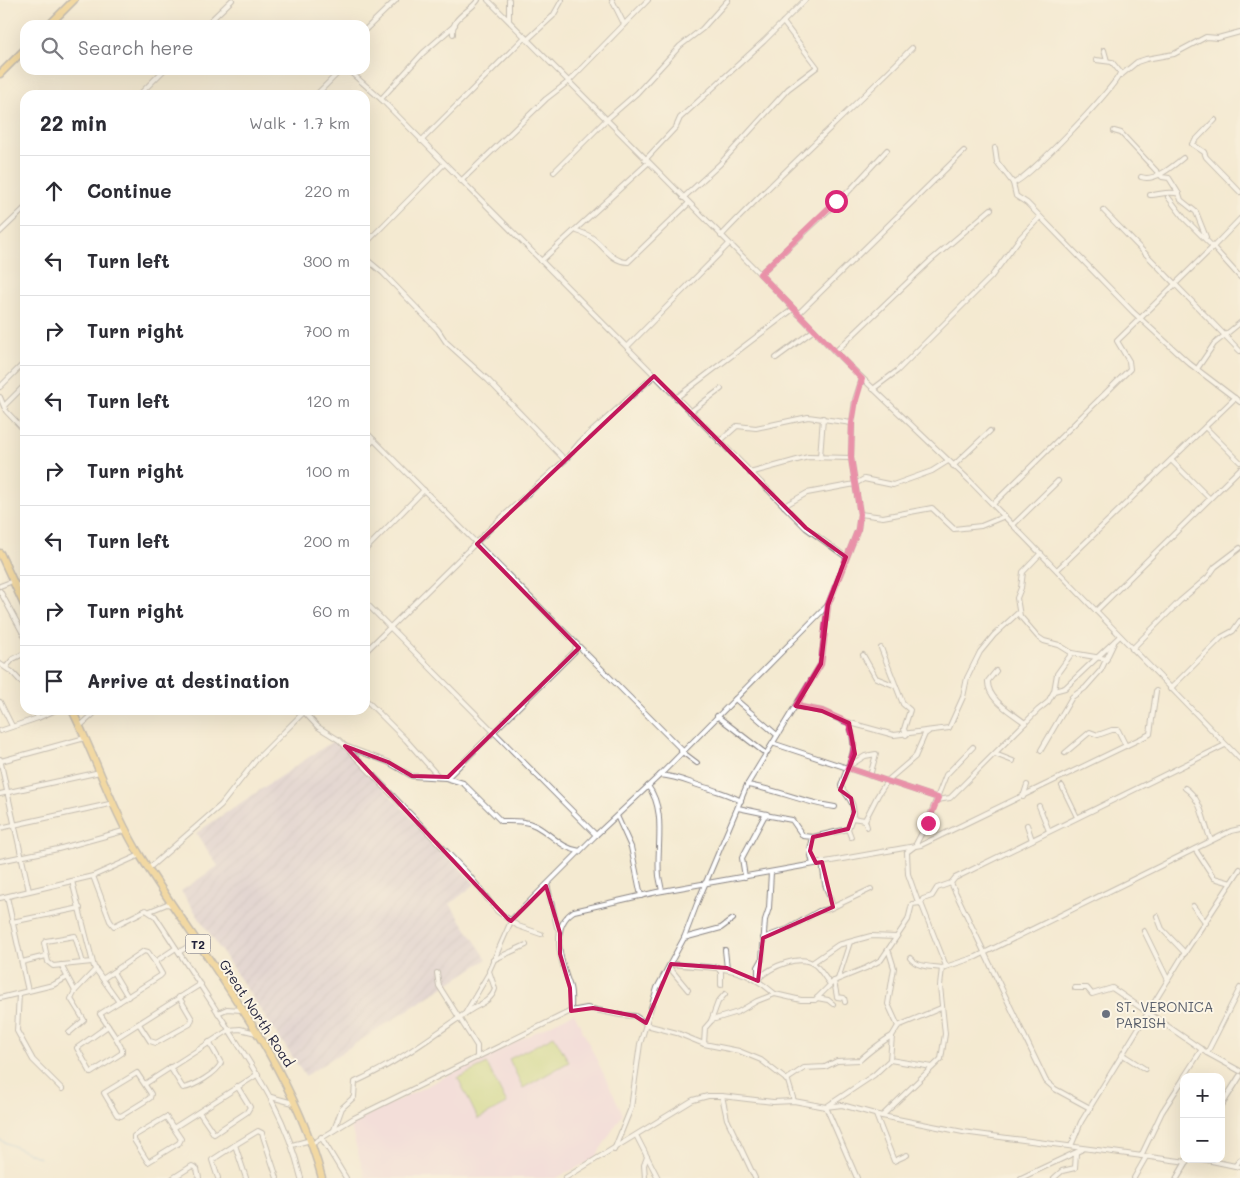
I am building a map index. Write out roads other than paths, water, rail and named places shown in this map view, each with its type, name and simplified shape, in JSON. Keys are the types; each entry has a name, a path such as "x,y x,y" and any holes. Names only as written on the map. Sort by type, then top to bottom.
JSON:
{"highway":[{"path":"54,20 74,0"},
{"path":"0,74 20,54"},
{"path":"0,553 20,596"},
{"name":"Great North Road","path":"74,715 114,803 148,869 282,1074 297,1105 322,1178"}],"street":[{"path":"211,20 232,0"},
{"path":"370,25 396,0"},
{"path":"381,98 423,53 454,25 460,15 474,6 478,0"},
{"path":"488,0 862,379 1005,516 1097,610 1170,689 1240,759"},
{"path":"509,0 509,20"},
{"path":"421,141 525,39 554,16 562,0"},
{"path":"612,0 624,24"},
{"path":"461,181 546,99 568,82 648,0"},
{"path":"554,172 606,120 638,93 680,46 702,29 728,0"},
{"path":"541,261 559,243 577,231 646,162 676,127 680,118 699,103 805,0"},
{"path":"683,198 720,164 788,89 817,67 783,22"},
{"path":"454,25 454,34"},
{"path":"1013,183 1020,181 1046,156 1094,108 1120,76 1137,62 1146,58 1174,54 1206,37 1218,38 1240,32"},
{"path":"721,236 774,181 829,131 912,48"},
{"path":"1104,50 1107,61"},
{"path":"1096,60 1107,61 1118,68 1120,76"},
{"path":"144,90 159,75"},
{"path":"323,89 336,75"},
{"path":"354,75 381,98 421,141 812,534 846,557"},
{"path":"1215,120 1192,144 1204,152 1206,157 1240,192"},
{"path":"1114,130 1121,133 1162,178 1169,178 1181,200 1196,212 1213,247 1240,277"},
{"path":"995,148 997,162 1013,183 1016,196 1141,319 1197,369 1240,402"},
{"path":"760,274 850,190 887,150"},
{"path":"798,314 964,151"},
{"path":"1141,177 1149,178 1159,174 1183,158"},
{"path":"370,239 444,164"},
{"path":"1150,195 1172,192 1179,194"},
{"path":"1168,197 1184,218 1209,240"},
{"path":"577,231 595,239 606,252 618,260 628,262 688,204"},
{"path":"835,352 894,298 930,261 991,209"},
{"path":"1103,210 1240,351"},
{"path":"0,232 20,213"},
{"path":"873,389 897,371 991,277 1020,238 1039,218"},
{"path":"993,504 1130,369 1129,361 1117,342 1123,333 1141,319 1240,218"},
{"path":"627,347 730,244"},
{"path":"370,262 383,273 438,330 446,342 488,380 565,460"},
{"path":"676,398 793,309"},
{"path":"1197,369 1214,344 1240,323"},
{"path":"776,358 814,330"},
{"path":"0,387 20,367"},
{"path":"370,647 477,544 499,520 565,460 580,442 654,376"},
{"path":"614,1150 631,1108 637,1058 657,988 684,938 748,785 765,753 821,664 828,605 858,529 860,514 851,458 852,423 862,379"},
{"path":"690,412 721,389"},
{"path":"4,406 20,390"},
{"path":"0,397 4,406 20,426"},
{"path":"1057,570 1235,398"},
{"path":"719,442 736,426 756,428 803,417 852,423"},
{"path":"820,457 822,418"},
{"path":"1205,427 1240,462"},
{"path":"954,466 990,431"},
{"path":"370,436 578,648 696,763"},
{"path":"370,444 374,440"},
{"path":"750,472 777,464 820,457 851,458"},
{"path":"1171,460 1209,498"},
{"path":"784,506 807,494 855,484 859,480 893,485 927,473 948,461"},
{"path":"1097,610 1240,469"},
{"path":"1013,525 1058,482"},
{"path":"370,545 424,490"},
{"path":"860,514 883,517 932,508 954,529 981,526 1005,516"},
{"path":"1132,649 1180,601 1208,577 1215,567 1240,548"},
{"path":"1041,554 1023,572 1021,588 1017,598 1019,612 1038,637 1059,645 1072,653 1107,660"},
{"path":"0,586 13,581"},
{"path":"16,588 20,584"},
{"path":"0,591 20,628"},
{"path":"464,1014 489,973 511,921 596,834 660,775 828,605"},
{"path":"370,607 596,834"},
{"path":"796,706 822,711 849,723 894,735 906,735 949,728 960,705 967,678 980,652 994,634 1019,612"},
{"path":"1170,689 1222,637 1233,631 1240,621"},
{"path":"1054,691 1065,688 1120,636"},
{"path":"1041,750 1072,698 1085,688 1107,660 1115,641"},
{"path":"446,778 578,648"},
{"path":"881,648 903,704 910,710 904,729 906,735"},
{"path":"772,743 848,767 944,801 950,798 1048,702 1054,691 1057,674 1072,653"},
{"path":"863,655 876,678 896,686"},
{"path":"6,667 13,659 20,656"},
{"path":"0,664 6,667 20,681"},
{"path":"996,671 988,681 990,692 998,702 1026,723"},
{"path":"572,1010 570,988 560,954 560,931 565,919 574,911 641,896 928,843 1151,733 1156,692"},
{"path":"735,698 776,735"},
{"path":"0,702 12,726"},
{"path":"370,705 406,740 439,778"},
{"path":"0,731 45,715"},
{"path":"80,726 92,715"},
{"path":"148,869 221,804 258,759 300,715"},
{"path":"308,715 318,727 345,746 469,874 498,911 527,931 541,934"},
{"path":"717,716 765,753"},
{"path":"849,723 855,744 855,754 841,786 851,798 854,812 848,829 851,837"},
{"path":"1065,753 1090,732 1098,735 1118,730 1126,746"},
{"path":"867,828 866,820 887,781 915,757 925,734 930,731"},
{"path":"29,891 0,760 85,738"},
{"path":"817,998 834,982 873,965 889,952 896,937 908,920 911,907 920,903 923,899 932,896 937,888 1225,745"},
{"path":"345,746 388,762 412,776 446,778 465,785 501,821 512,820 536,825 546,836 560,841 564,847 580,851"},
{"path":"946,966 907,873 908,852 915,846 938,799 947,772 973,747"},
{"path":"848,767 865,756 876,754 870,776"},
{"path":"995,754 1013,761"},
{"path":"0,794 100,772"},
{"path":"660,775 683,778 710,789 728,793 740,801"},
{"path":"748,785 771,788 803,802 835,807"},
{"path":"1023,797 1027,785"},
{"path":"648,786 656,804 660,841 659,875 662,892"},
{"path":"1062,786 1077,817"},
{"path":"1185,788 1192,794 1204,814 1203,822 1211,840"},
{"path":"0,828 114,803"},
{"path":"1039,806 1049,831"},
{"path":"738,808 792,820 803,836 813,837 848,829"},
{"path":"745,877 742,858 764,816 767,814"},
{"path":"617,816 631,847 641,896"},
{"path":"852,818 866,820"},
{"path":"1027,825 1032,840"},
{"path":"910,958 914,963 927,968 942,968 976,957 984,951 1211,840 1240,829"},
{"path":"0,861 58,849 127,830"},
{"path":"813,837 810,851 813,864"},
{"path":"1195,849 1214,878 1231,883"},
{"path":"0,898 93,876 140,855"},
{"path":"822,862 825,884 833,907"},
{"path":"1071,1146 1078,1128 1184,953 1206,923 1240,869"},
{"path":"759,979 758,967 762,960 765,920 769,908 771,872"},
{"path":"93,876 110,921 114,926 141,912 150,911 167,904 172,906"},
{"path":"72,881 92,962 119,1002"},
{"path":"950,883 1046,1081 1055,1089 1090,1108"},
{"path":"547,885 557,927 560,931"},
{"path":"763,938 788,929 819,911 833,907 871,889"},
{"path":"6,897 28,991"},
{"path":"1193,906 1206,923"},
{"path":"12,922 80,908"},
{"path":"150,911 201,984 258,1074 271,1097 292,1145 301,1178"},
{"path":"1157,916 1162,929 1184,953"},
{"path":"684,938 721,928 733,919"},
{"path":"1144,931 1168,980"},
{"path":"812,963 838,945 879,935 896,937"},
{"path":"82,962 75,936 46,941 46,956 50,965 92,962"},
{"path":"837,997 834,982 850,942"},
{"path":"493,960 526,945"},
{"path":"155,962 189,946 200,947"},
{"path":"725,950 727,968"},
{"path":"104,978 144,952 148,952 162,974 100,1014 108,1026 116,1038 122,1053 91,1073 77,1048 108,1026"},
{"path":"889,952 894,968 888,1004 898,1026"},
{"path":"22,962 46,956"},
{"path":"976,957 988,958"},
{"path":"759,979 768,971 797,961 812,963 834,982"},
{"path":"61,965 66,978 75,991"},
{"path":"670,966 727,968 759,979 775,994 802,1000 817,998 832,1003 837,997"},
{"path":"670,966 688,990"},
{"path":"716,967 721,972 721,985"},
{"path":"882,1116 897,1104 940,1061 944,1045 940,986 942,968"},
{"path":"69,1033 84,1020 71,999 75,991 96,970"},
{"path":"113,972 128,996"},
{"path":"437,972 439,986 478,1046 477,1058"},
{"path":"334,1130 342,1108 355,1096 354,1083 408,1054 492,996 495,989 489,973"},
{"path":"0,998 54,985 66,978"},
{"path":"116,1038 201,984"},
{"path":"1075,988 1087,988 1092,994 1112,988 1150,1012 1207,1053 1240,1071"},
{"path":"1207,1053 1240,988"},
{"path":"19,994 17,1031 33,1060 62,1089"},
{"path":"704,1044 705,1028 711,1021 718,1002 725,994"},
{"path":"711,1021 775,994"},
{"path":"139,1024 150,1041 156,1043 190,1024 192,1019 179,997"},
{"path":"837,997 844,998 845,1002"},
{"path":"292,1145 311,1142 572,1010 593,1008 620,1015 635,1016 646,1023 704,1044 739,1051 761,1060 786,1080 794,1101"},
{"path":"826,1107 874,1075 890,1060 892,1036 898,1026 941,1008"},
{"path":"218,1013 228,1009 241,1010"},
{"path":"145,1084 229,1030 240,1029 256,1033"},
{"path":"786,1080 804,1068 824,1067 837,1061 860,1060 867,1052 875,1050 883,1041 892,1036"},
{"path":"170,1068 183,1088 203,1078 219,1067 221,1063 209,1042"},
{"path":"1187,1073 1202,1049"},
{"path":"1123,1055 1145,1069"},
{"path":"890,1060 932,1067"},
{"path":"137,1073 145,1084 151,1094 150,1098 120,1116 104,1093 137,1073"},
{"path":"175,1128 258,1074"},
{"path":"1225,1100 1240,1076"},
{"path":"1141,1156 1162,1112 1180,1083"},
{"path":"199,1112 214,1134 247,1112 250,1107 238,1086"},
{"path":"565,1178 637,1136 693,1100 708,1096 773,1102 794,1101 826,1107 842,1105 876,1115 963,1132 1180,1160"},
{"path":"722,1096 728,1119 755,1178"},
{"path":"271,1097 287,1100 297,1105"},
{"path":"826,1107 856,1178"},
{"path":"876,1115 894,1161 907,1155"},
{"path":"166,1117 175,1128 181,1139 179,1143 150,1162 146,1161 134,1140 134,1136 166,1117"},
{"path":"218,1178 212,1160 256,1131 260,1131 277,1178"},
{"path":"637,1136 658,1178"},
{"path":"321,1137 346,1178"},
{"path":"235,1145 246,1178"},
{"path":"1021,1178 1031,1176 1084,1149"},
{"path":"1054,1178 1062,1171 1075,1168 1076,1153"},
{"path":"645,1178 644,1164 647,1157"},
{"path":"1134,1178 1146,1157"},
{"path":"1234,1166 1240,1160"},
{"path":"1177,1178 1187,1163"},
{"path":"1220,1163 1240,1167"},
{"path":"173,1178 192,1166 197,1169 199,1178"}],"waterway":[{"path":"0,1140 40,1158"}],"place":[{"name":"ST. VERONICA PARISH","path":"1106,1014"}]}
